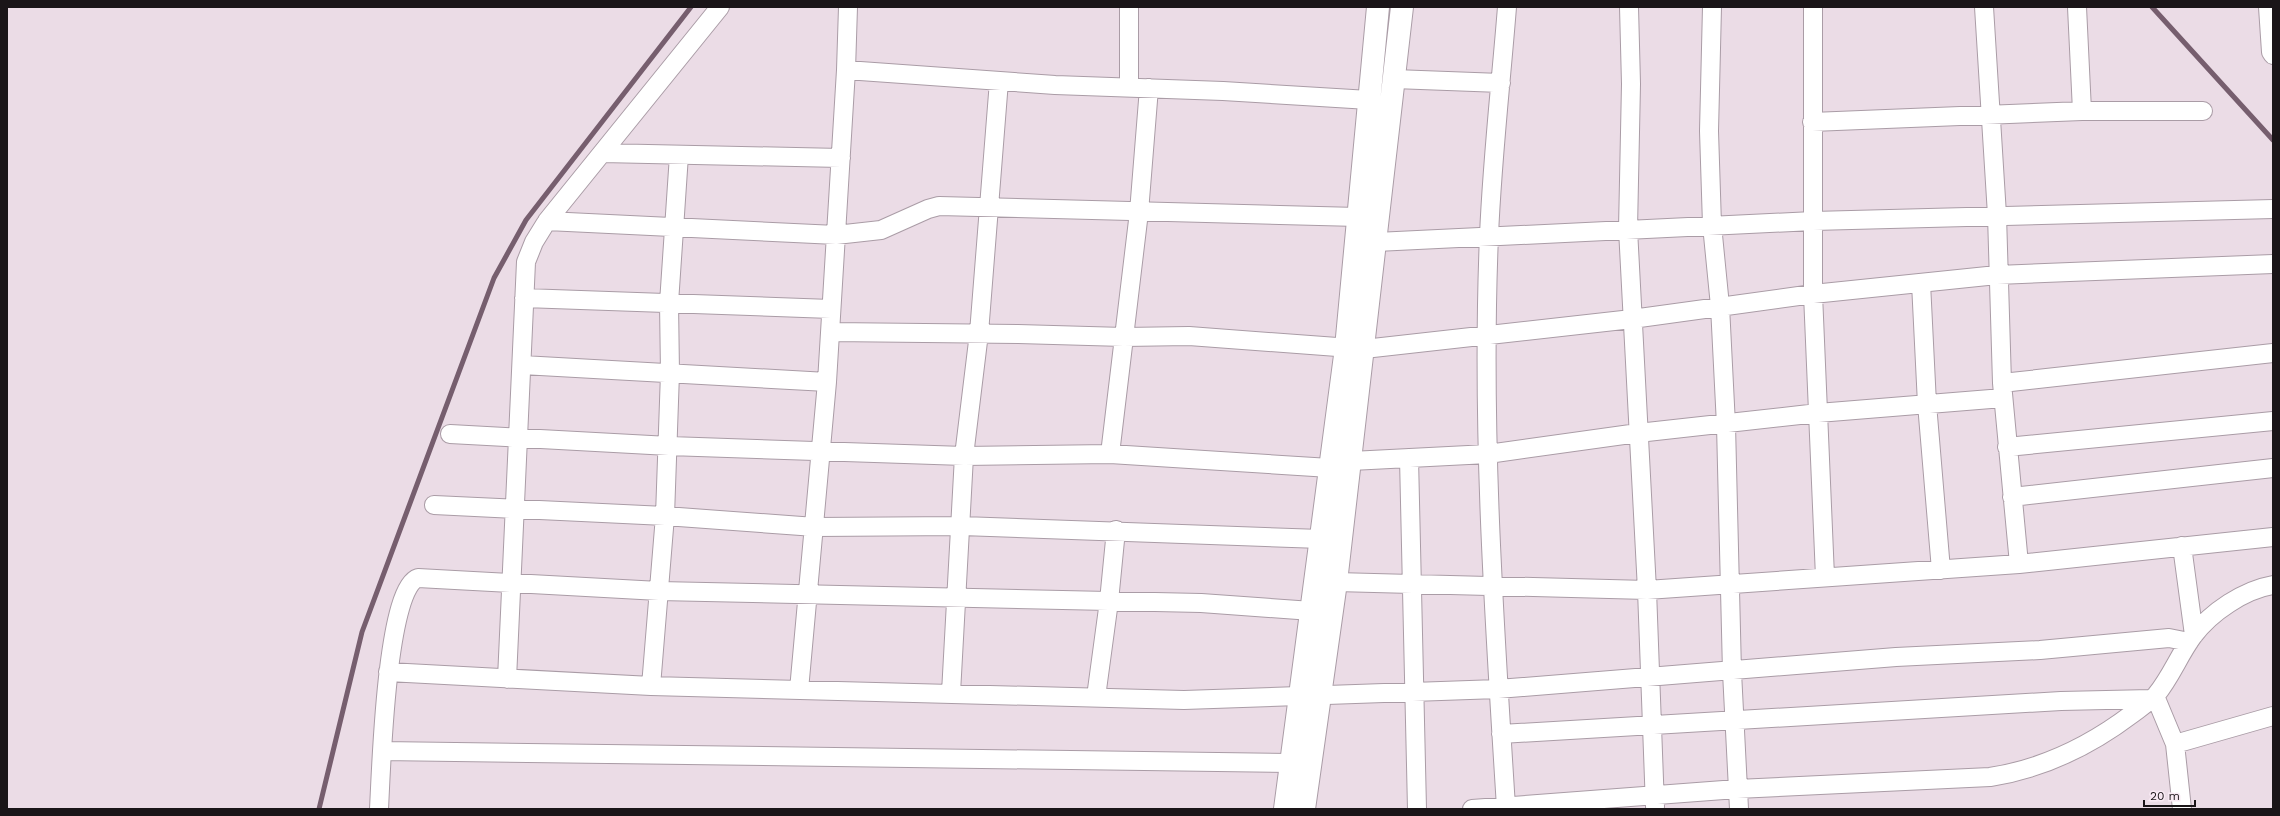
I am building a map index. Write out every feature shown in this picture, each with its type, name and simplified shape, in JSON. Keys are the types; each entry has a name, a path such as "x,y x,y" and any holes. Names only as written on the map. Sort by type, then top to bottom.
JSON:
{"main road":[{"path":"1304,809 1321,696 1351,461 1358,217 1378,7"},
{"path":"1285,809 1330,468 1376,242 1402,7"}],"street":[{"path":"506,679 519,439 526,262 534,242 547,221 720,7"},
{"path":"799,690 809,596 827,382 830,309 846,70 848,7"},
{"path":"1129,7 1129,87"},
{"path":"1507,7 1489,236 1488,454 1492,586 1501,734 1517,807"},
{"path":"1629,7 1630,84 1628,228 1647,590 1655,803"},
{"path":"1712,7 1709,131 1712,225 1720,306 1726,425 1729,584 1739,809"},
{"path":"1814,7 1812,122 1813,294 1825,577"},
{"path":"1984,7 1997,215 1997,274 2002,390 2019,564"},
{"path":"2077,7 2082,111"},
{"path":"2268,7 2271,52 2273,55"},
{"path":"846,70 1000,81 1223,90 1369,100"},
{"path":"1394,79 1501,83"},
{"path":"951,693 956,597 962,526 964,456 979,333 991,207 1000,81"},
{"path":"1110,454 1139,212 1149,88"},
{"path":"1812,122 2082,111 2203,111"},
{"path":"602,153 841,158"},
{"path":"651,686 665,516 670,373 669,303 678,155"},
{"path":"547,221 836,235 881,230 928,209 939,206 1358,217"},
{"path":"1376,242 1628,228 1813,221 2273,209"},
{"path":"830,332 979,333 1124,337 1189,336 1355,349 1632,319 1813,294 1997,274 2273,264"},
{"path":"1921,283 1927,404 1941,570"},
{"path":"524,298 830,309"},
{"path":"1351,461 1488,454 1638,433 1726,425 1818,413 1927,404 2002,390 2273,353"},
{"path":"522,365 827,382"},
{"path":"2007,447 2273,421"},
{"path":"450,434 519,439 668,446 964,456 1110,454 1330,468"},
{"path":"1409,458 1417,809"},
{"path":"2012,497 2273,468"},
{"path":"434,505 665,516 815,527 962,526 1116,530 1321,539"},
{"path":"1096,697 1109,601 1116,530"},
{"path":"1336,582 1647,590 2019,564 2273,537"},
{"path":"2182,546 2192,638"},
{"path":"379,809 388,672 395,627 411,580 422,577 660,591 809,596 956,597 1201,603 1312,611"},
{"path":"1472,809 1655,803 1738,790 1990,777 2013,773 2044,764 2118,725 2153,698 2171,675 2192,638 2235,598 2273,585"},
{"path":"388,672 651,686 1184,700 1498,689 1732,672 1896,657 2040,650 2169,638 2192,638"},
{"path":"1501,734 1652,727 2053,701 2153,698"},
{"path":"2153,698 2174,744 2182,809"},
{"path":"2174,744 2273,716"},
{"path":"382,751 1291,763"}],"waterway":[{"path":"319,809 362,632 494,278 526,220 691,7"},
{"path":"2152,7 2273,140"}]}
